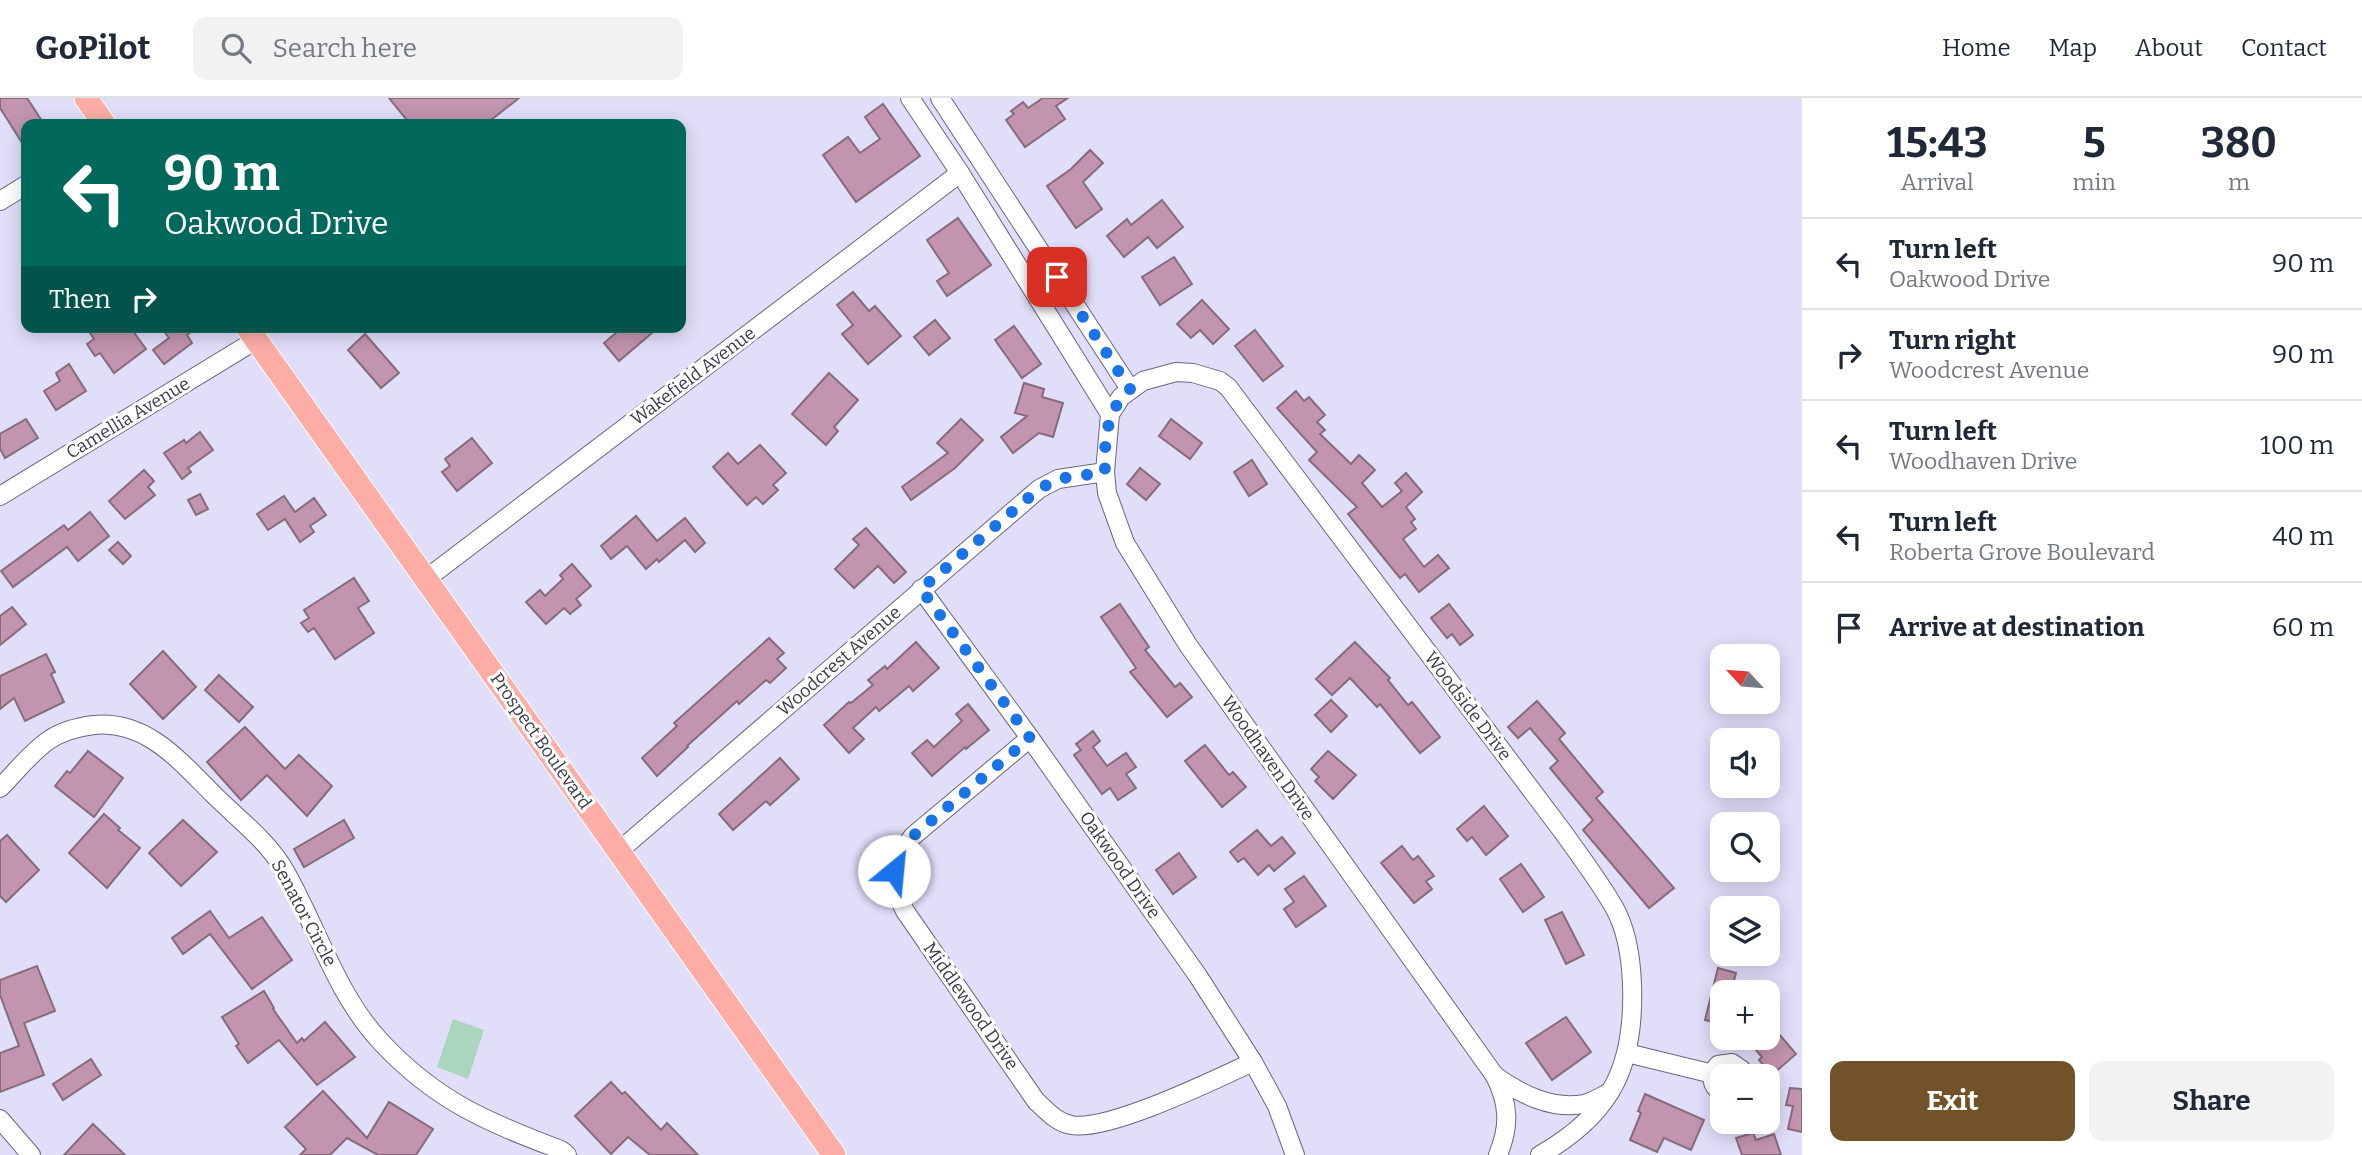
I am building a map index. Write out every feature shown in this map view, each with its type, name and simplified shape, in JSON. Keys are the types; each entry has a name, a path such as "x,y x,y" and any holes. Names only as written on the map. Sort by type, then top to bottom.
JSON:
{"main road":[{"path":"86,98 101,119"},
{"name":"Prospect Boulevard","path":"251,334 834,1155"}],"street":[{"path":"911,98 1110,414"},
{"path":"940,98 1130,389"},
{"name":"Wakefield Avenue","path":"426,579 960,173"},
{"path":"0,201 21,188"},
{"name":"Camellia Avenue","path":"0,496 251,334"},
{"name":"Woodside Drive","path":"1110,414 1130,389 1176,372 1193,373 1220,381 1228,387 1563,832 1615,908 1624,932 1631,966 1633,1009 1627,1053 1610,1093 1597,1112 1582,1128 1540,1155"},
{"name":"Woodhaven Drive","path":"1110,414 1105,472 1107,493 1125,543 1180,634 1479,1056 1495,1076 1521,1094 1550,1103 1584,1104 1610,1093"},
{"name":"Woodcrest Avenue","path":"619,851 1039,489 1058,479 1105,472"},
{"name":"Oakwood Drive","path":"921,589 1198,976 1253,1062 1277,1107 1295,1155"},
{"name":"Senator Circle","path":"0,788 51,738 78,727 103,724 145,734 169,750 277,857 344,990 380,1041 412,1073 448,1100 495,1126 561,1150 567,1155"},
{"name":"Middlewood Drive","path":"1030,738 913,836 899,854 894,871 894,885 905,911 1036,1101 1055,1119 1069,1124 1094,1125 1174,1098 1253,1062"},
{"path":"1627,1053 1710,1073"},
{"name":"Woodhaven Drive","path":"1495,1076 1506,1105 1506,1135 1498,1155"},
{"path":"0,1119 31,1155"}],"green space":[{"path":"453,1019 484,1030 468,1079 437,1067"}],"building":[{"path":"0,98 27,98 41,119 21,119 21,141 0,108"},
{"path":"389,98 519,98 492,119 406,119"},
{"path":"1043,98 1068,98 1056,106 1065,119 1025,147 1006,120 1014,114 1011,111 1023,102 1028,108"},
{"path":"883,104 920,156 856,202 823,155 848,137 860,153 880,139 865,117"},
{"path":"1090,150 1103,163 1083,182 1102,209 1076,228 1047,186 1071,169"},
{"path":"1162,200 1183,227 1157,248 1148,237 1124,257 1107,236 1127,219 1131,225"},
{"path":"958,218 991,265 947,296 937,281 949,273 927,240"},
{"path":"1174,257 1192,284 1160,305 1142,277"},
{"path":"853,292 869,311 875,306 901,336 868,364 842,334 853,325 837,305"},
{"path":"1202,300 1229,329 1213,344 1200,330 1191,338 1177,324"},
{"path":"935,320 950,338 929,355 914,337"},
{"path":"1014,326 1041,364 1022,378 995,340"},
{"path":"1255,330 1283,366 1263,381 1235,346"},
{"path":"90,333 134,333 146,349 114,373 100,353 95,356 87,344 94,339"},
{"path":"165,333 190,333 187,335 192,343 164,364 153,350 169,338"},
{"path":"616,333 652,333 619,361 604,343"},
{"path":"365,334 399,373 381,388 348,350"},
{"path":"69,364 86,391 56,410 44,391 60,381 56,373"},
{"path":"829,373 858,400 834,427 838,431 826,445 792,414"},
{"path":"1024,383 1044,389 1042,397 1063,403 1053,437 1039,433 1013,453 1001,437 1027,416 1015,413"},
{"path":"1296,391 1304,401 1309,397 1325,415 1317,422 1325,430 1320,434 1351,464 1359,455 1375,470 1362,483 1382,507 1402,491 1395,483 1406,473 1422,492 1406,507 1415,519 1411,522 1416,529 1403,539 1424,567 1438,555 1449,568 1419,592 1405,574 1400,578 1348,514 1357,507 1309,460 1317,452 1277,408"},
{"path":"26,419 38,438 5,458 0,449 0,434"},
{"path":"961,419 983,440 955,468 911,500 902,487 948,453 937,443"},
{"path":"1171,419 1202,443 1190,459 1159,436"},
{"path":"200,432 213,450 188,468 191,472 182,479 164,453 184,440 186,443"},
{"path":"472,438 492,463 457,491 442,472 450,466 445,459"},
{"path":"760,445 786,473 773,485 778,490 763,504 756,497 747,505 713,467 728,453 738,464"},
{"path":"1252,460 1267,484 1249,496 1234,472"},
{"path":"1140,468 1160,484 1146,500 1127,484"},
{"path":"144,470 154,481 148,487 155,495 125,519 109,501"},
{"path":"200,494 208,509 196,515 188,500"},
{"path":"284,496 295,512 314,498 326,515 310,526 314,532 300,542 285,519 268,530 257,514"},
{"path":"90,512 109,536 78,561 67,547 13,587 1,571 64,525 68,530"},
{"path":"636,516 657,541 685,518 705,543 695,552 685,540 659,562 657,559 646,569 627,546 611,559 601,546"},
{"path":"866,528 906,572 894,583 878,566 854,588 835,569 859,545 853,539"},
{"path":"118,542 131,556 123,564 109,550"},
{"path":"572,564 591,586 576,599 581,605 570,614 564,608 546,624 526,602 540,590 545,596 563,579 560,575"},
{"path":"354,578 369,601 358,608 374,633 335,659 314,628 308,632 301,623 309,618 304,610"},
{"path":"1120,604 1149,647 1145,650 1175,687 1180,683 1192,697 1167,717 1130,672 1136,668 1101,617"},
{"path":"1449,604 1473,635 1460,645 1452,634 1447,638 1431,618"},
{"path":"12,607 26,624 0,645 0,616"},
{"path":"769,638 784,653 777,659 786,668 770,683 766,680 739,704 737,701 657,776 642,758 677,726 674,723"},
{"path":"916,642 939,668 913,691 909,686 879,711 876,707 853,728 864,739 849,753 824,725 873,685 868,680 885,666 887,669"},
{"path":"1355,642 1390,678 1388,680 1408,705 1412,702 1440,737 1420,753 1380,704 1377,707 1350,678 1332,695 1316,679"},
{"path":"163,651 196,687 163,719 130,684"},
{"path":"46,654 55,672 51,674 64,702 25,721 14,698 0,709 0,676"},
{"path":"219,675 253,707 239,722 205,690"},
{"path":"1331,700 1347,716 1331,732 1315,715"},
{"path":"1537,701 1565,733 1559,739 1603,792 1596,798 1674,888 1649,908 1583,830 1593,820 1550,768 1558,761 1530,728 1518,738 1508,727"},
{"path":"968,704 989,730 932,776 912,753 927,740 934,747 962,721 956,714"},
{"path":"245,727 285,769 299,755 332,786 307,816 267,775 241,800 207,762"},
{"path":"1093,731 1100,741 1093,747 1107,766 1126,753 1136,767 1126,774 1136,788 1118,800 1110,788 1102,794 1074,755 1081,750 1076,744"},
{"path":"1205,745 1229,775 1233,772 1246,787 1222,807 1185,761"},
{"path":"88,751 123,778 94,817 55,786"},
{"path":"1328,751 1356,775 1333,799 1315,781 1319,777 1311,769"},
{"path":"780,758 799,779 770,805 766,801 733,830 719,814"},
{"path":"1484,806 1508,836 1486,855 1472,837 1467,841 1457,829"},
{"path":"104,814 140,848 107,888 69,853"},
{"path":"183,820 217,852 181,886 149,853"},
{"path":"344,820 354,838 304,867 294,849"},
{"path":"1257,830 1271,846 1282,837 1295,853 1274,871 1269,865 1258,875 1244,858 1238,862 1230,852"},
{"path":"7,835 39,870 6,902 0,896 0,841"},
{"path":"1402,846 1413,860 1418,856 1434,876 1426,881 1432,889 1414,903 1381,863"},
{"path":"1179,853 1196,877 1173,894 1156,870"},
{"path":"1521,864 1544,897 1523,912 1500,879"},
{"path":"1304,876 1326,906 1296,927 1284,909 1294,902 1285,889"},
{"path":"210,911 229,938 262,917 292,960 252,989 210,934 183,954 172,938"},
{"path":"1562,912 1584,955 1566,964 1545,920"},
{"path":"37,966 55,1011 24,1023 44,1075 0,1092 0,1053 19,1046 0,995 0,980"},
{"path":"1718,968 1736,973 1734,980 1715,980"},
{"path":"264,991 297,1043 302,1038 304,1041 325,1022 355,1057 317,1085 279,1040 248,1063 222,1017"},
{"path":"1710,1000 1710,1021 1705,1020"},
{"path":"1566,1017 1591,1052 1552,1080 1526,1043"},
{"path":"1780,1035 1796,1054 1780,1068 1780,1064 1762,1064 1759,1060 1762,1057 1756,1050 1780,1050"},
{"path":"91,1059 101,1075 63,1100 53,1084"},
{"path":"611,1082 622,1094 625,1092 661,1130 667,1123 698,1155 650,1155 628,1137 611,1154 575,1116"},
{"path":"1790,1088 1802,1089 1802,1132 1788,1129 1793,1106 1786,1105"},
{"path":"323,1091 367,1138 389,1102 433,1129 416,1155 378,1155 347,1138 330,1155 300,1155 306,1149 285,1127"},
{"path":"1645,1094 1704,1120 1691,1150 1664,1138 1657,1152 1630,1140"},
{"path":"93,1124 125,1155 64,1155"},
{"path":"1753,1134 1756,1140 1774,1134 1781,1155 1742,1155 1736,1138"}],"route":[{"path":"894,871 899,854 913,836 1030,738 921,589 1039,489 1058,479 1105,472 1110,414 1130,389 1057,277"}]}
